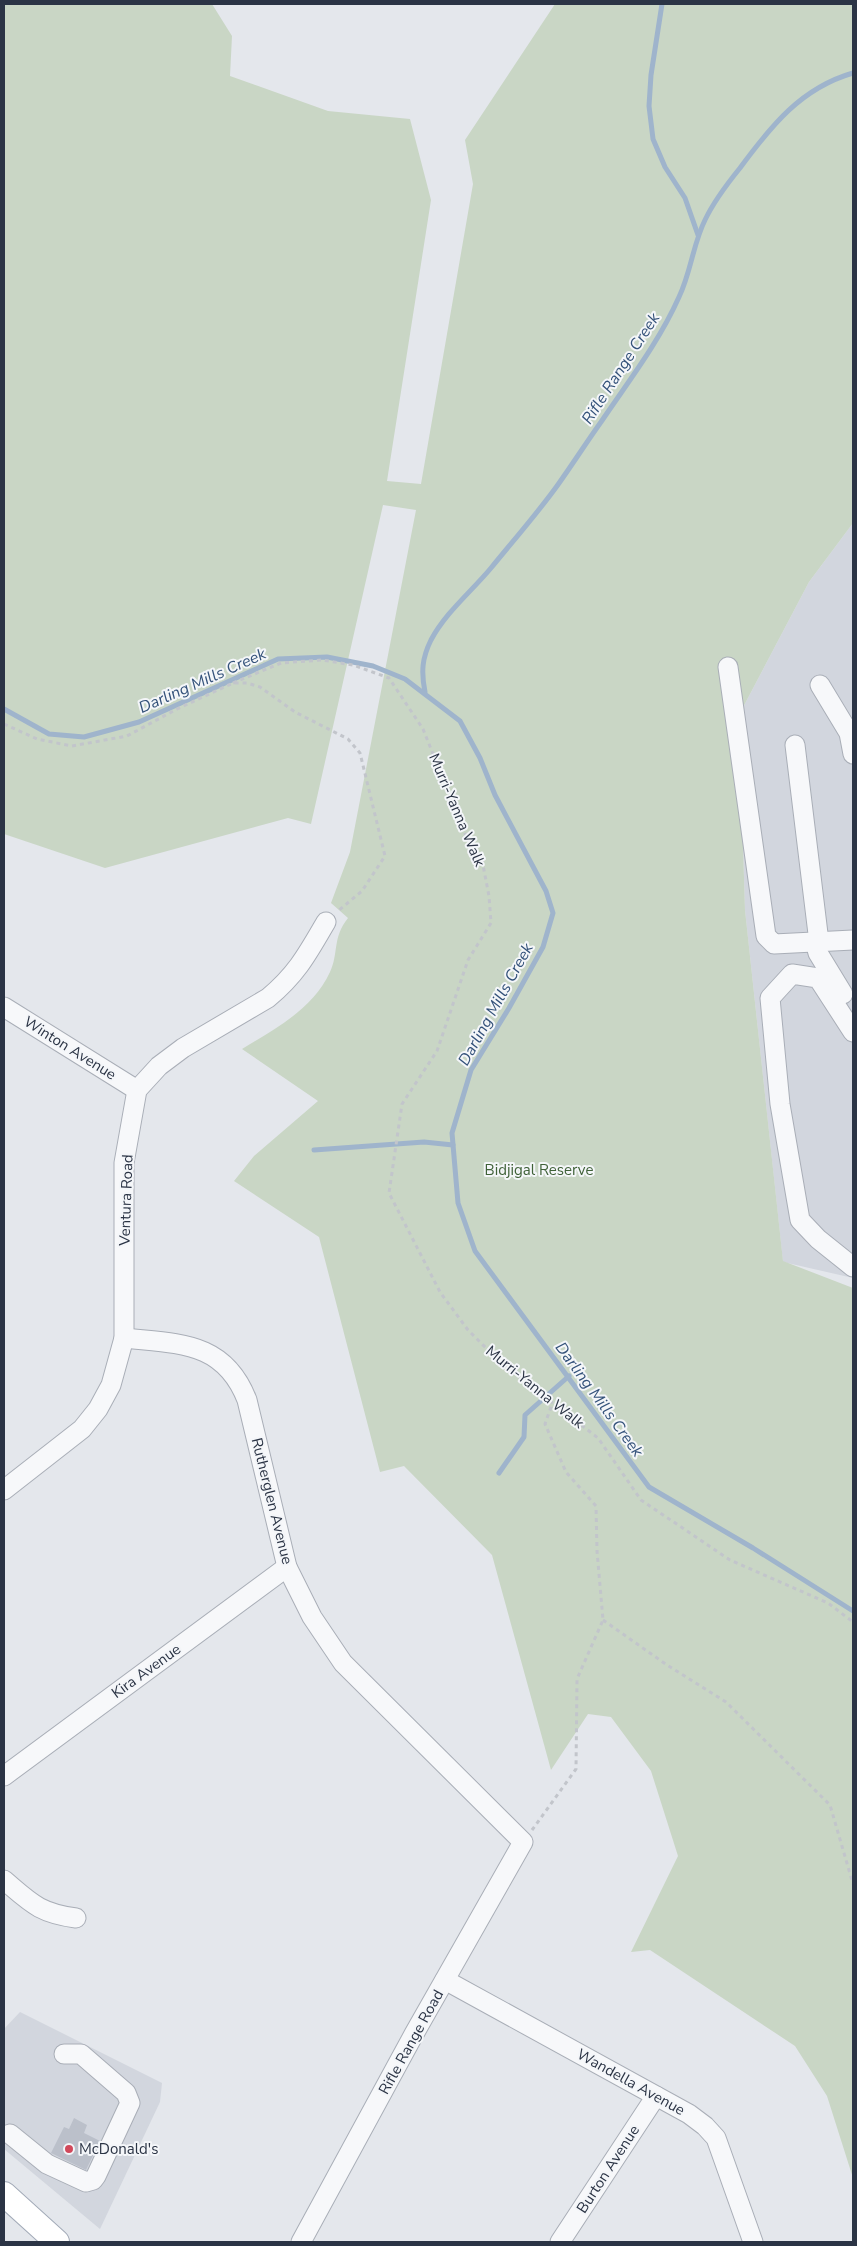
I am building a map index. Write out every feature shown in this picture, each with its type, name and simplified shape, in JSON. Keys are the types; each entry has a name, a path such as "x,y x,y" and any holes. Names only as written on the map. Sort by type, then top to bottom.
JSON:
{"main road":[{"path":"4,2194 57,2242"}],"street":[{"path":"728,667 764,932 774,944 853,940"},
{"path":"820,685 849,733 853,754"},
{"path":"796,745 818,953 853,1010"},
{"path":"137,1090 159,1066 182,1048 268,998 281,987 301,966 326,922"},
{"path":"853,1032 818,978 792,974 770,998 780,1104 800,1220 818,1239 853,1267"},
{"name":"Winton Avenue","path":"4,1007 137,1090"},
{"name":"Ventura Road","path":"4,1490 69,1441 92,1418 108,1391 124,1338 124,1163 137,1090"},
{"name":"Rutherglen Avenue","path":"124,1338 189,1346 204,1350 220,1360 235,1376 246,1400 287,1567 312,1617 343,1662 523,1842"},
{"name":"Kira Avenue","path":"4,1776 287,1567"},
{"name":"Rifle Range Road","path":"301,2242 523,1842"},
{"path":"4,1880 36,1908 55,1915 76,1918"},
{"name":"Wandella Avenue","path":"445,1980 690,2114 705,2126 716,2138 753,2242"},
{"path":"10,2134 47,2164 86,2182 93,2180 96,2176 122,2120 119,2107 98,2068 81,2054 64,2054"},
{"name":"Burton Avenue","path":"560,2242 656,2096"}],"path":[{"name":"Murri-Yanna Walk","path":"4,724 37,740 72,746 127,736 177,709 281,663 322,660 353,665 389,678 422,729 466,836 482,860 489,896 491,923 468,960 438,1051 402,1104 389,1193 440,1292 468,1330 501,1363 598,1438 641,1500 730,1560 828,1603 853,1622"},
{"path":"233,683 247,683 260,687 295,712 348,739 360,753 385,856 362,891 326,922"},
{"path":"523,1842 576,1769 577,1679 603,1620 597,1551 596,1506 566,1472 545,1424 552,1404"},
{"path":"603,1620 667,1665 726,1702 830,1805 853,1884"}],"shaded area":[{"path":"853,523 853,1278 783,1262 745,910 739,715 809,582"},
{"path":"20,2012 162,2083 160,2102 100,2229 4,2149 4,2029"}],"green space":[{"name":"Bidjigal Reserve","path":"4,4 212,4 232,36 230,76 328,111 410,119 431,200 387,481 421,484 473,184 465,140 555,4 853,4 853,523 809,582 739,715 745,910 783,1261 853,1288 853,2178 827,2096 795,2046 650,1950 631,1952 678,1856 651,1771 611,1717 588,1714 551,1770 492,1555 404,1466 380,1472 319,1237 234,1181 254,1156 318,1101 242,1049 292,1017 314,997 323,985 333,965 340,932 348,918 331,903 350,852 416,510 383,505 311,824 288,818 105,868 4,834"}],"building":[{"path":"74,2118 87,2125 84,2133 100,2141 86,2170 51,2153 64,2127 69,2129"}],"waterway":[{"path":"662,4 651,75 649,106 653,139 665,167 685,198 698,235"},
{"name":"Rifle Range Creek","path":"425,692 423,665 431,640 451,611 491,568 549,497 643,361 679,297 701,229 721,193 763,138 789,110 818,88 853,73"},
{"name":"Darling Mills Creek","path":"4,709 49,734 84,737 139,722 278,659 327,657 373,666 405,679 460,721 480,758 495,795 546,891 553,913 543,947 471,1070 452,1133 458,1203 475,1251 649,1487 753,1548 853,1611"},
{"path":"314,1150 424,1142 453,1145"},
{"path":"499,1473 524,1437 525,1415 569,1376"}],"place":[{"name":"McDonald's","path":"69,2149"}]}
